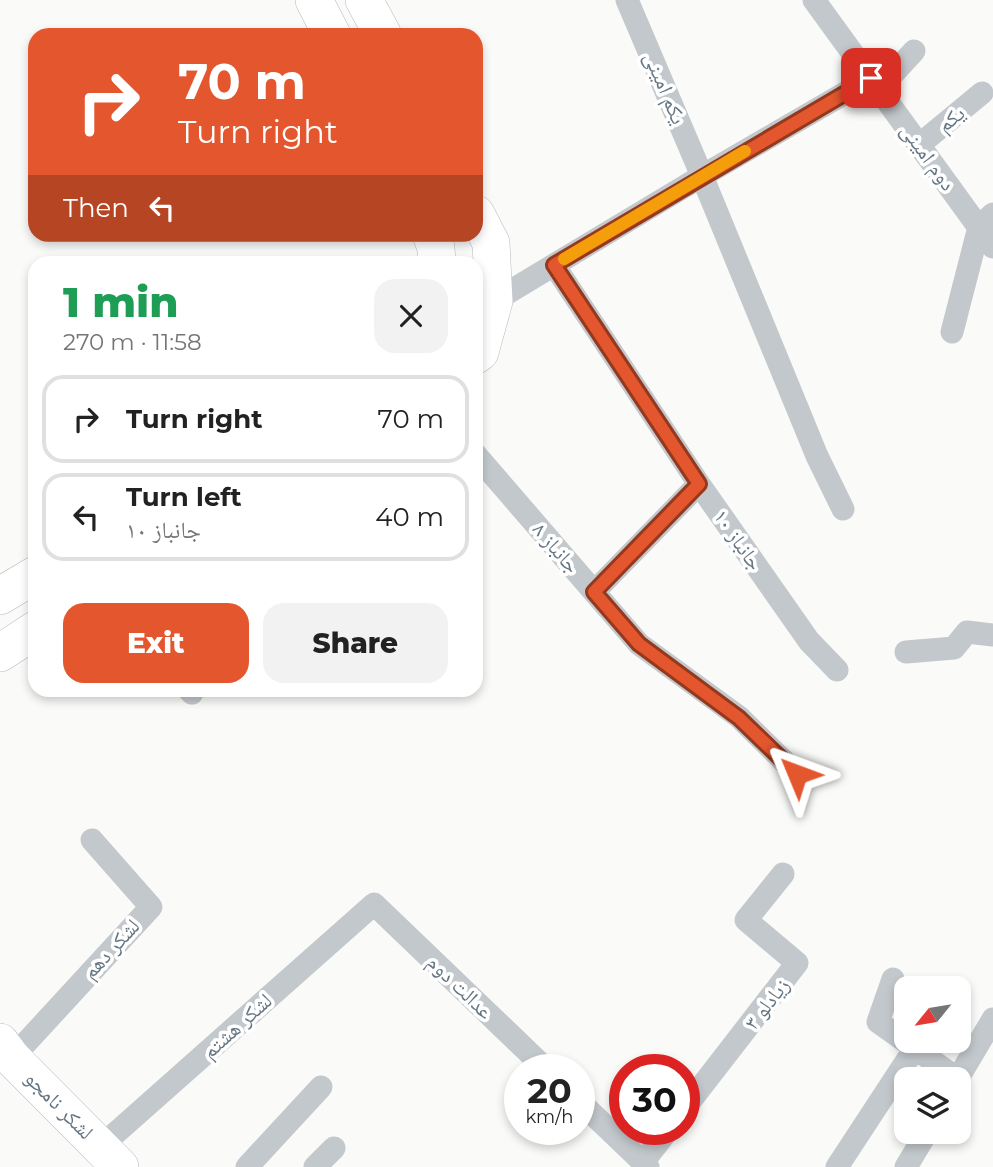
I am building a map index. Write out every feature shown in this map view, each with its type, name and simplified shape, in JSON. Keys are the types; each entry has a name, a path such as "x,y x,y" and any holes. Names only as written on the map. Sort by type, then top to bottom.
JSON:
{"main road":[{"path":"314,0 328,28"},
{"path":"365,0 379,28"},
{"path":"483,228 491,243 494,301 483,341"},
{"path":"0,596 28,579"},
{"path":"0,653 28,635"},
{"name":"لشکر نامجو","path":"4,1050 110,1157"}],"street":[{"name":"یکم امینی","path":"626,0 702,176 817,456 843,509"},
{"name":"دوم امینی","path":"814,0 919,145 986,221 993,247"},
{"path":"494,301 702,176 875,84 914,51"},
{"name":"یکم","path":"919,145 982,93"},
{"path":"952,332 986,221"},
{"name":"۱۰ جانباز","path":"554,265 699,484 809,641 836,670"},
{"name":"جانباز ۸","path":"483,463 639,644 739,718 797,774"},
{"path":"594,592 699,484"},
{"path":"906,652 954,648 967,632 993,635"},
{"name":"لشکر دهم","path":"4,1050 150,907 92,839"},
{"name":"زیادلو ۳","path":"700,1088 797,963 746,920 783,874"},
{"name":"عدالت دوم","path":"374,904 530,1054"},
{"name":"لشکر هشتم","path":"110,1157 374,904"},
{"path":"893,979 878,1022 894,1033"},
{"path":"965,1067 993,1019"},
{"path":"837,1167 911,1054"},
{"path":"923,1054 941,1067"},
{"path":"247,1167 321,1087"},
{"path":"595,1116 646,1164 658,1145"},
{"path":"906,1167 920,1144"},
{"path":"315,1167 334,1147"}],"slow traffic":[{"path":"564,259 745,151"}],"route":[{"path":"797,774 739,718 639,644 594,592 699,484 554,265 871,78"}]}
